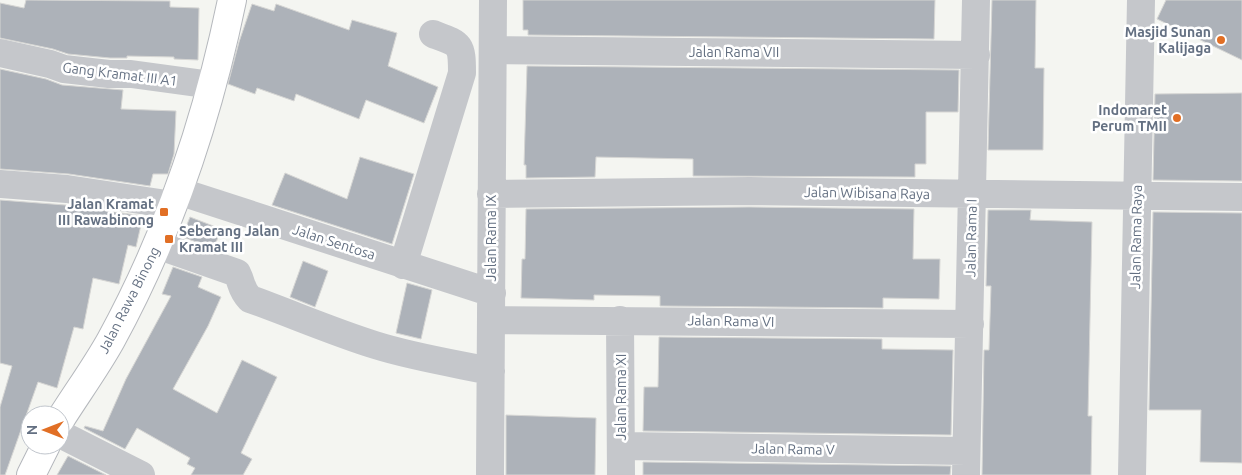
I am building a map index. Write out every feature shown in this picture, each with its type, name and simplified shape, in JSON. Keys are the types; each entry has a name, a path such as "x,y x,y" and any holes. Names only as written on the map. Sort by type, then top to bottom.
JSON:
{"main road":[{"name":"Jalan Rawa Binong","path":"70,405 111,340 157,245 175,198 212,86 232,0"},
{"path":"31,475 41,455"}],"street":[{"name":"Jalan Rama IX","path":"490,475 493,0"},
{"name":"Jalan Rama I","path":"966,463 976,0"},
{"name":"Jalan Rama Raya","path":"1132,475 1141,0"},
{"path":"403,265 462,73 462,53 456,43 433,34"},
{"name":"Jalan Rama VII","path":"493,50 976,54"},
{"name":"Gang Kramat III A1","path":"0,53 64,69 109,74 131,74 212,86"},
{"name":"Jalan Sentosa","path":"0,184 175,198 403,265 491,306"},
{"name":"Jalan Wibisana Raya","path":"491,194 750,191 1242,197"},
{"path":"157,245 237,273 241,280 242,290 250,299 375,345 411,356 491,371"},
{"name":"Jalan Rama VI","path":"491,306 620,320 970,324"},
{"name":"Jalan Rama XI","path":"620,320 621,475"},
{"path":"70,439 141,475"},
{"name":"Jalan Rama V","path":"621,446 966,463"}],"building":[{"path":"26,0 170,1 170,7 199,8 198,60 174,59 174,57 127,56 127,58 110,58 68,54 0,38 0,3 24,8"},
{"path":"523,0 935,0 934,39 528,35 528,30 523,30"},
{"path":"992,0 1036,0 1035,68 1044,68 1043,150 988,150"},
{"name":"Masjid Sunan Kalijaga","path":"1166,0 1242,0 1242,60 1157,19"},
{"path":"252,4 274,11 276,4 349,30 352,20 397,33 388,66 438,87 424,123 366,100 359,119 296,94 294,101 257,88 255,94 228,84 239,42"},
{"path":"527,66 959,70 958,112 926,112 926,164 915,164 915,177 693,176 693,159 596,157 595,177 526,178 526,165 524,165"},
{"path":"0,69 46,79 62,85 123,90 121,109 176,111 174,154 168,174 153,174 150,186 69,174 0,169"},
{"path":"1242,93 1242,181 1153,180 1155,94"},
{"path":"360,157 414,174 392,244 272,205 285,173 347,199"},
{"path":"0,200 65,205 143,216 136,247 128,245 119,284 93,278 83,329 74,327 57,388 38,382 30,405 20,405 20,433 5,475 0,475 0,407 12,366 0,363"},
{"path":"750,207 914,209 913,259 940,259 939,299 883,298 883,308 660,306 660,296 594,295 594,300 521,298 522,259 525,259 526,209"},
{"path":"988,210 1031,210 1030,220 1092,222 1088,416 1092,416 1091,475 982,475 984,350 989,350 991,286 986,286"},
{"path":"1153,212 1242,213 1242,463 1200,462 1201,410 1149,410"},
{"path":"190,217 221,229 214,248 182,237"},
{"path":"303,261 328,271 315,307 290,297"},
{"path":"173,267 202,277 198,287 221,297 208,326 173,389 217,413 242,360 277,377 241,453 252,459 243,475 191,475 195,468 187,464 190,458 137,428 125,449 84,428 85,426 103,431 126,379 171,296 162,294"},
{"path":"407,283 432,290 421,339 396,333"},
{"path":"659,337 882,339 882,349 953,350 951,435 643,431 644,387 658,387"},
{"path":"506,415 596,418 595,475 506,475"},
{"path":"68,456 106,475 57,475"},
{"path":"643,462 951,466 950,475 643,475"}],"place":[{"name":"Masjid Sunan Kalijaga","path":"1221,40"},
{"name":"Indomaret Perum TMII","path":"1177,118"},
{"name":"Jalan Kramat III Rawabinong","path":"164,212"},
{"name":"Seberang Jalan Kramat III","path":"169,239"}]}
